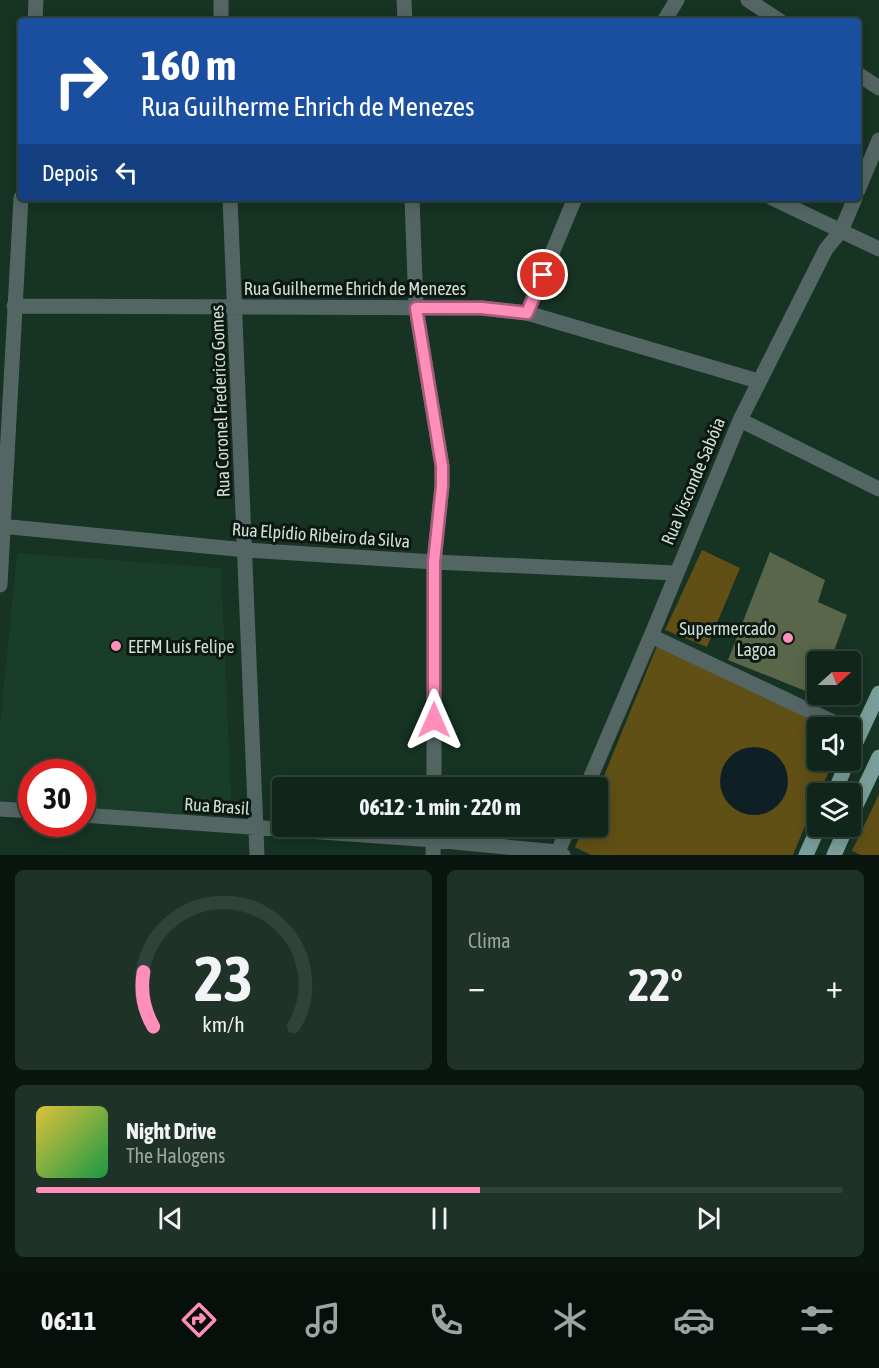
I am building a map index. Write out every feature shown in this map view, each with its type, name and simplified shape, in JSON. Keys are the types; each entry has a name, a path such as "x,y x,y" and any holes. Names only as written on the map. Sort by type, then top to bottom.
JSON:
{"main road":[{"path":"861,718 879,693"},
{"path":"861,795 879,757"},
{"path":"806,855 814,837"},
{"path":"834,855 842,837"}],"street":[{"path":"35,18 36,0"},
{"path":"221,0 221,18"},
{"path":"404,0 405,18"},
{"path":"666,18 676,0"},
{"path":"748,0 775,18"},
{"path":"861,76 879,88"},
{"path":"861,183 879,140"},
{"path":"0,585 21,201"},
{"name":"Rua Coronel Frederico Gomes","path":"230,201 257,855"},
{"path":"412,201 416,308 442,466 434,562 434,777"},
{"path":"527,313 574,201"},
{"path":"778,201 879,249"},
{"name":"Rua Visconde Sabóia","path":"591,777 740,420 826,249 841,231 854,201"},
{"name":"Rua Guilherme Ehrich de Menezes","path":"14,306 482,308 527,313 758,381"},
{"path":"740,420 879,489"},
{"name":"Rua Elpídio Ribeiro da Silva","path":"2,526 246,550 434,562 676,573"},
{"path":"651,636 824,717"},
{"path":"0,809 18,810"},
{"name":"Rua Brasil","path":"96,816 433,841 561,854"},
{"path":"561,854 566,837"}],"shaded area":[{"path":"702,550 740,568 707,647 665,630"},
{"name":"EEFM Luís Felipe","path":"17,553 221,568 232,817 96,809 96,759 18,759 18,804 0,803 0,724"},
{"path":"657,646 808,717 807,771 829,771 824,783 807,783 807,821 793,855 591,855 575,847 580,837 608,837 608,777 604,777"},
{"path":"879,794 879,855 861,855 852,851 859,837 861,837 861,832"}],"water":[{"path":"761,747 773,753 782,762 788,774 786,794 778,805 761,815 747,815 730,805 722,794 720,774 730,757 741,749"}],"building":[{"name":"Supermercado Lagoa","path":"770,552 825,580 818,602 847,615 834,651 807,651 807,692 728,660"}],"place":[{"name":"Supermercado Lagoa","path":"788,638"},
{"name":"EEFM Luís Felipe","path":"116,646"}],"route":[{"path":"434,720 434,562 442,466 416,308 482,308 527,313 543,275"}]}
